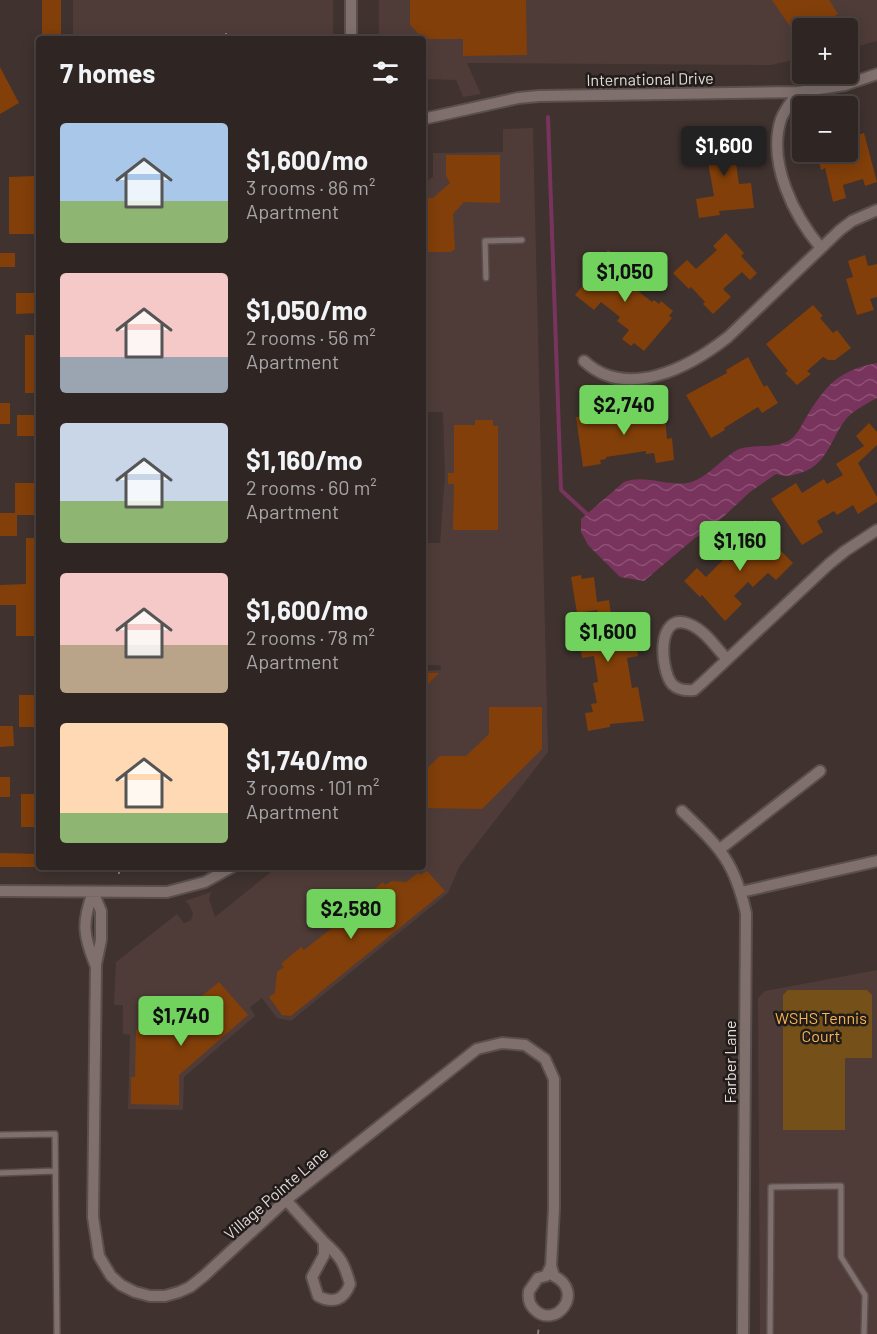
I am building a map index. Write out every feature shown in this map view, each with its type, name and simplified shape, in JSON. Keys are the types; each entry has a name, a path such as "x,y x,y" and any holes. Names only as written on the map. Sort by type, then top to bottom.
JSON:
{"street":[{"path":"351,0 351,36"},
{"name":"International Drive","path":"426,118 518,98 798,92 845,85 877,74"},
{"path":"798,92 781,119 777,135 777,150 789,196 797,215 821,248"},
{"path":"584,361 603,374 616,379 629,380 668,372 690,363 728,337 852,221 877,210"},
{"path":"727,659 692,625 677,624 665,633 663,643 669,678 679,689 694,690 829,564 844,551 877,530"},
{"path":"720,849 820,771"},
{"name":"Farber Lane","path":"682,811 720,849 735,873 746,913 743,1334"},
{"path":"741,892 877,861"},
{"path":"0,891 167,892 205,882 227,870"},
{"name":"Village Pointe Lane","path":"93,892 101,911 101,940 96,964 93,1217 99,1256 111,1276 122,1285 143,1294 165,1296 179,1293 190,1287 286,1200 477,1048 502,1043 525,1046 545,1059 554,1079 554,1208 551,1266"},
{"path":"286,1200 324,1242 343,1263 347,1269 350,1284 341,1298 334,1301 318,1296 312,1277 324,1255 324,1242"},
{"path":"551,1266 554,1276 560,1279 567,1288 568,1297 565,1306 558,1313 544,1315 536,1312 531,1305 529,1291 538,1278 546,1276 551,1266"}],"lane":[{"path":"486,278 485,241 522,240"},
{"path":"0,1135 56,1134 57,1334"},
{"path":"0,1173 56,1172"},
{"path":"770,1334 771,1186 841,1186 841,1257 865,1295 864,1334"}],"shaded area":[{"path":"73,0 333,0 333,36 73,36"},
{"path":"379,0 877,0 877,41 858,46 858,18 792,18 792,60 771,65 467,63 481,94 463,97 456,80 426,79 426,36 382,36 379,34"},
{"path":"533,128 548,752 459,867 448,893 291,1021 277,1018 262,998 250,1007 255,1016 184,1077 183,1110 128,1109 130,1035 123,1034 123,1005 114,1005 116,962 177,914 184,923 191,920 193,914 189,904 185,901 211,892 209,899 215,917 273,870 426,870 426,671 441,670 440,665 426,665 426,543 440,543 445,475 443,412 426,412 426,182 433,177 433,153 503,152 503,129"},
{"path":"877,970 877,1334 760,1334 758,998 765,991"}],"green space":[{"name":"WSHS Tennis Court","path":"788,990 867,990 872,995 872,1058 845,1058 845,1130 783,1130 783,995"}],"water":[{"path":"877,363 877,398 856,410 846,419 818,463 796,474 786,476 776,474 750,492 708,531 695,538 644,581 620,577 588,545 581,532 581,519 624,482 639,479 687,483 701,478 737,450 785,442 796,434 827,387 835,380 853,370"}],"building":[{"path":"42,0 61,0 61,36 42,36"},
{"path":"410,0 526,0 527,55 463,56 463,39 426,39 426,36 421,36 410,25"},
{"path":"772,0 829,0 838,14 832,18 792,18 792,29"},
{"path":"0,67 19,103 0,114"},
{"path":"864,133 877,182 865,186 863,179 843,185 846,198 833,202 825,168 821,170 819,162 858,162 858,135"},
{"path":"744,136 747,162 736,163 739,184 751,183 754,208 719,211 720,215 699,218 696,199 714,196 708,162 706,163 705,157 697,158 695,143"},
{"path":"446,155 500,155 500,203 464,202 453,214 455,249 451,252 426,252 426,198 433,198 450,183 446,176"},
{"path":"35,176 36,234 9,234 9,177"},
{"path":"726,233 744,253 741,256 757,273 750,280 742,272 723,289 731,297 713,314 691,287 689,289 673,273 687,260 696,269 717,250 713,246"},
{"path":"608,250 623,261 614,272 652,302 654,300 659,304 661,301 673,311 669,316 672,318 644,351 634,343 631,346 622,339 629,330 617,321 620,317 601,302 594,310 575,295 597,269 594,267"},
{"path":"0,253 15,253 15,267 0,267"},
{"path":"865,255 868,266 877,264 877,297 870,299 874,310 857,315 846,279 853,277 848,261"},
{"path":"16,293 36,293 36,313 16,314"},
{"path":"813,305 823,316 820,318 833,333 837,330 851,348 835,360 823,357 807,371 811,374 797,385 785,373 788,371 766,344"},
{"path":"25,335 36,335 36,393 25,393"},
{"path":"748,357 764,387 767,385 778,403 762,413 758,407 711,438 686,395 727,373 726,370"},
{"path":"0,403 10,403 10,424 0,424"},
{"path":"664,405 667,439 672,438 674,460 656,463 654,453 646,454 646,451 606,457 600,460 601,464 583,467 576,417 588,416 587,411 599,409 601,421 621,418 622,423 641,420 639,408"},
{"path":"17,415 36,415 36,436 17,436"},
{"path":"475,420 493,420 493,426 498,426 498,530 453,530 454,484 448,484 448,473 454,473 454,425 475,425"},
{"path":"869,423 877,432 877,445 858,463 877,497 877,502 858,514 853,505 837,515 834,511 817,521 823,532 802,545 771,499 796,483 802,493 824,479 827,484 843,475 836,464 864,446 856,436"},
{"path":"15,483 35,483 35,515 17,515 17,536 0,536 0,513 15,513"},
{"path":"755,520 772,537 769,539 793,563 776,580 768,573 753,587 748,582 734,596 742,604 725,621 702,595 700,597 684,581 697,568 706,577 726,557 731,562 752,542 743,533"},
{"path":"26,538 36,538 36,636 16,636 16,605 0,605 0,585 26,584"},
{"path":"581,575 582,579 594,577 597,602 609,600 614,634 629,632 631,644 636,644 638,656 627,658 632,688 638,687 644,721 610,724 610,727 588,731 585,713 593,712 591,704 597,703 593,683 598,682 594,656 582,658 579,639 601,636 597,610 577,613 571,577"},
{"path":"426,673 439,673 426,686"},
{"path":"19,695 36,695 36,727 19,727"},
{"path":"489,707 542,707 542,749 482,809 426,808 426,769 440,756 466,756 489,734"},
{"path":"0,726 13,726 14,746 0,747"},
{"path":"0,777 10,777 10,797 0,797"},
{"path":"21,794 36,794 36,827 21,827"},
{"path":"0,853 36,854 36,867 0,867"},
{"path":"427,871 445,891 291,1016 282,1015 269,997 275,993 277,972 284,967 281,964 301,947 304,950 365,902 362,899 383,882 385,885 392,881 406,882 418,873 421,875"},
{"path":"219,982 248,1015 179,1075 179,1105 131,1104 131,1077 135,1077 136,1030 165,1031 200,1002 198,999"}],"waterway":[{"path":"548,117 561,490 587,514"}]}
